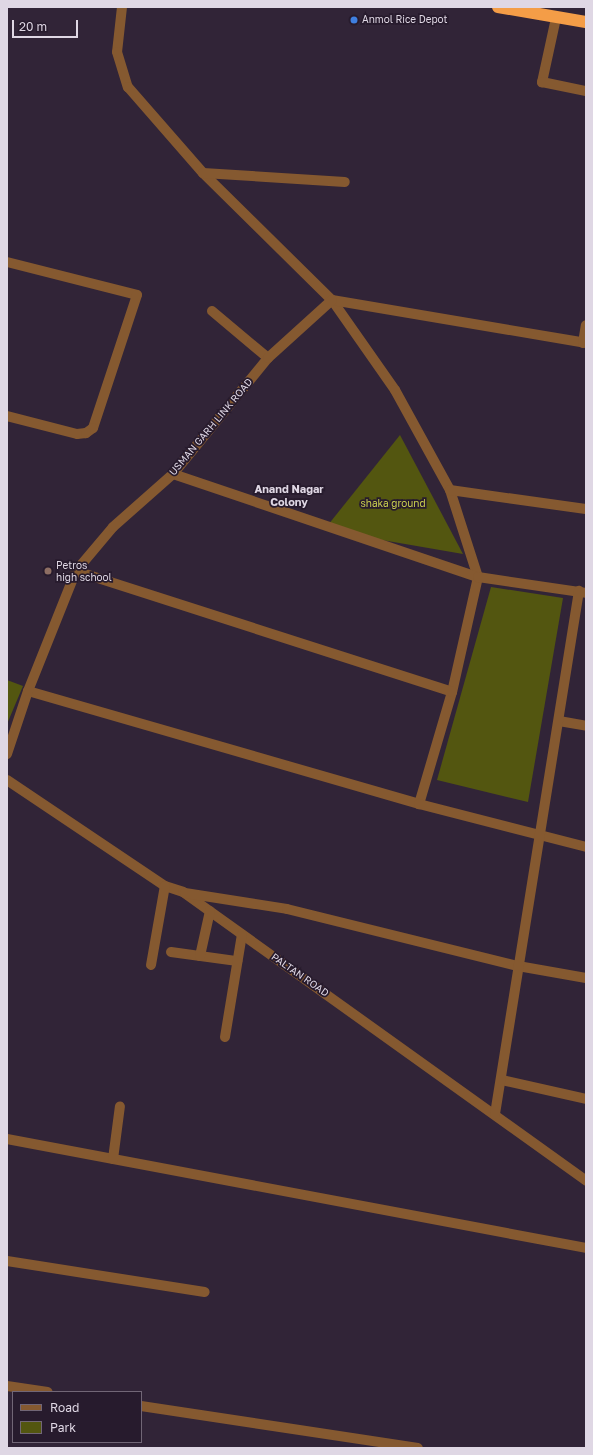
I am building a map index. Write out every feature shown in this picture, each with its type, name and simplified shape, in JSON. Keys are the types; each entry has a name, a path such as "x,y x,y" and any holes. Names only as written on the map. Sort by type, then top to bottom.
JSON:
{"highway":[{"path":"498,7 586,22"}],"street":[{"path":"122,7 117,52 128,87 203,173 332,300 395,390 450,490 478,577 452,692 419,804"},
{"path":"556,18 542,82 586,91"},
{"path":"203,173 345,182"},
{"path":"7,262 137,295 93,428 86,433 77,434 7,416"},
{"path":"332,300 584,343 586,325"},
{"name":"USMAN GARH LINK ROAD","path":"7,754 28,691 76,570 113,527 173,474 268,358 332,300"},
{"path":"212,311 268,358"},
{"path":"173,474 478,577 582,592 518,966 502,1080 495,1114"},
{"path":"450,490 586,509"},
{"path":"76,570 452,692"},
{"path":"28,691 419,804 541,837 586,847"},
{"path":"560,721 586,726"},
{"name":"PALTAN ROAD","path":"7,780 165,886 183,892 495,1114 586,1181"},
{"path":"151,965 165,886"},
{"path":"183,892 287,909 518,966 586,978"},
{"path":"200,956 210,911"},
{"path":"225,1037 242,934"},
{"path":"171,952 237,961"},
{"path":"502,1080 586,1099"},
{"path":"113,1159 120,1106"},
{"path":"7,1139 586,1248"},
{"path":"7,1261 206,1292"},
{"path":"7,1386 41,1391"},
{"path":"142,1406 371,1444 418,1448"}],"green space":[{"name":"shaka ground","path":"400,435 463,554 324,530"},
{"path":"491,587 563,598 528,802 437,780"},
{"path":"7,680 23,686 7,724"}],"place":[{"name":"Anmol Rice Depot","path":"354,20"},
{"name":"Petros high school","path":"48,571"}],"district":[{"name":"Anand Nagar Colony","path":"289,496"}]}
